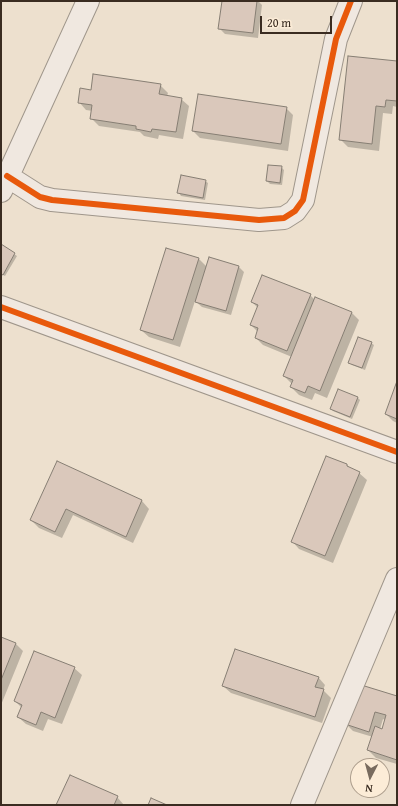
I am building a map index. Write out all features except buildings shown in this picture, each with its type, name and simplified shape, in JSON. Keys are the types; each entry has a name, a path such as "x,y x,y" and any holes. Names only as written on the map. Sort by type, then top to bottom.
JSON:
{"street":[{"path":"88,1 4,184 52,200 259,220 284,218 295,211 303,200 336,39 351,1"},
{"path":"1,307 397,452"},
{"path":"302,805 397,579"}],"cycle path":[{"path":"7,176 40,197 52,200 259,220 284,218 295,211 303,200 336,39 351,1"},
{"path":"1,307 397,452"}]}
